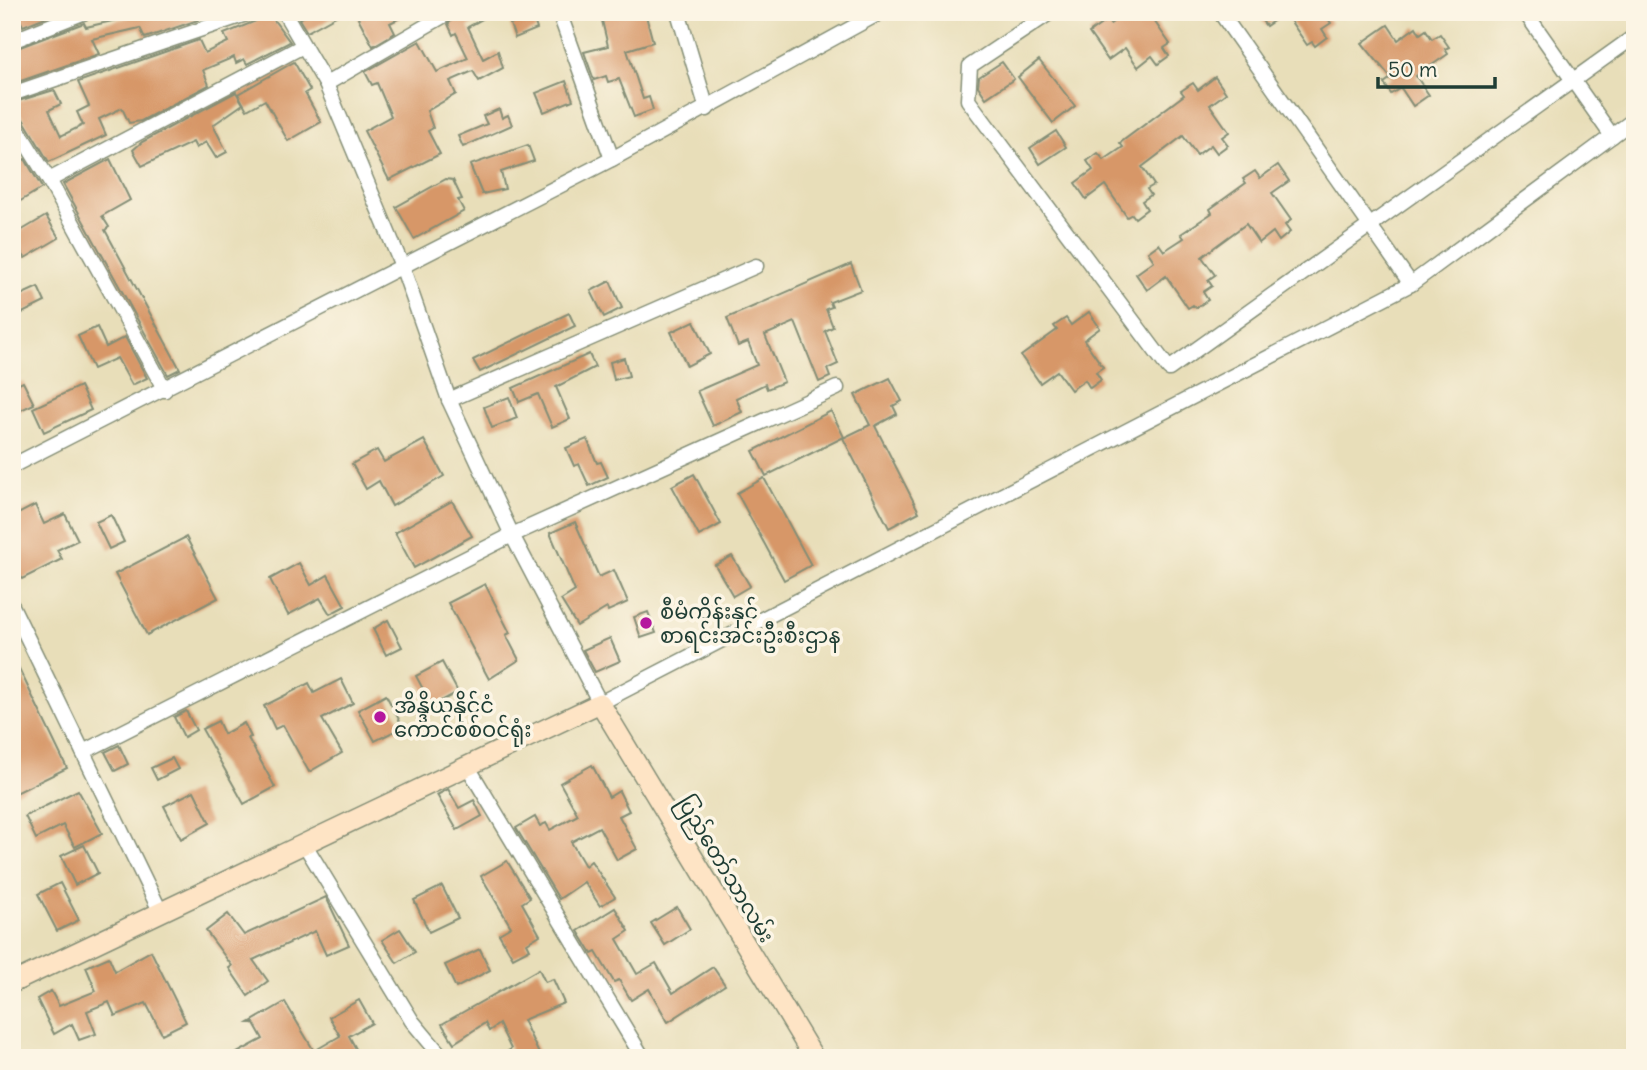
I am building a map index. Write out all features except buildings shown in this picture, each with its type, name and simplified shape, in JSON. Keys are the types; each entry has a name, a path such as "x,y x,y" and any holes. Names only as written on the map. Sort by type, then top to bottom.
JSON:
{"street":[{"path":"12,41 85,12"},
{"path":"12,94 252,12"},
{"path":"284,12 326,84 402,266 449,400 512,535 600,704"},
{"path":"326,84 450,12"},
{"path":"559,12 612,159"},
{"path":"678,12 707,109"},
{"path":"12,466 612,159 881,12"},
{"path":"1051,12 970,66 968,100 1169,369 1635,36"},
{"path":"1220,12 1411,284"},
{"path":"1525,12 1612,135"},
{"path":"49,180 303,46"},
{"path":"12,119 16,137 49,180 165,390"},
{"path":"12,983 600,704 1411,284 1635,119"},
{"path":"449,400 756,266"},
{"path":"83,752 512,535 837,388"},
{"path":"12,606 161,913"},
{"name":"ပြည်တော်သာလမ်း","path":"600,704 814,1058"},
{"path":"468,767 643,1058"},
{"path":"304,845 412,1021 443,1058"}],"place":[{"name":"စီမံကိန်းနှင့် စာရင်းအင်းဦးစီးဌာန","path":"646,623"},
{"name":"အိန္ဒိယနိုင်ငံ ကောင်စစ်ဝင်ရုံး","path":"380,717"}]}
